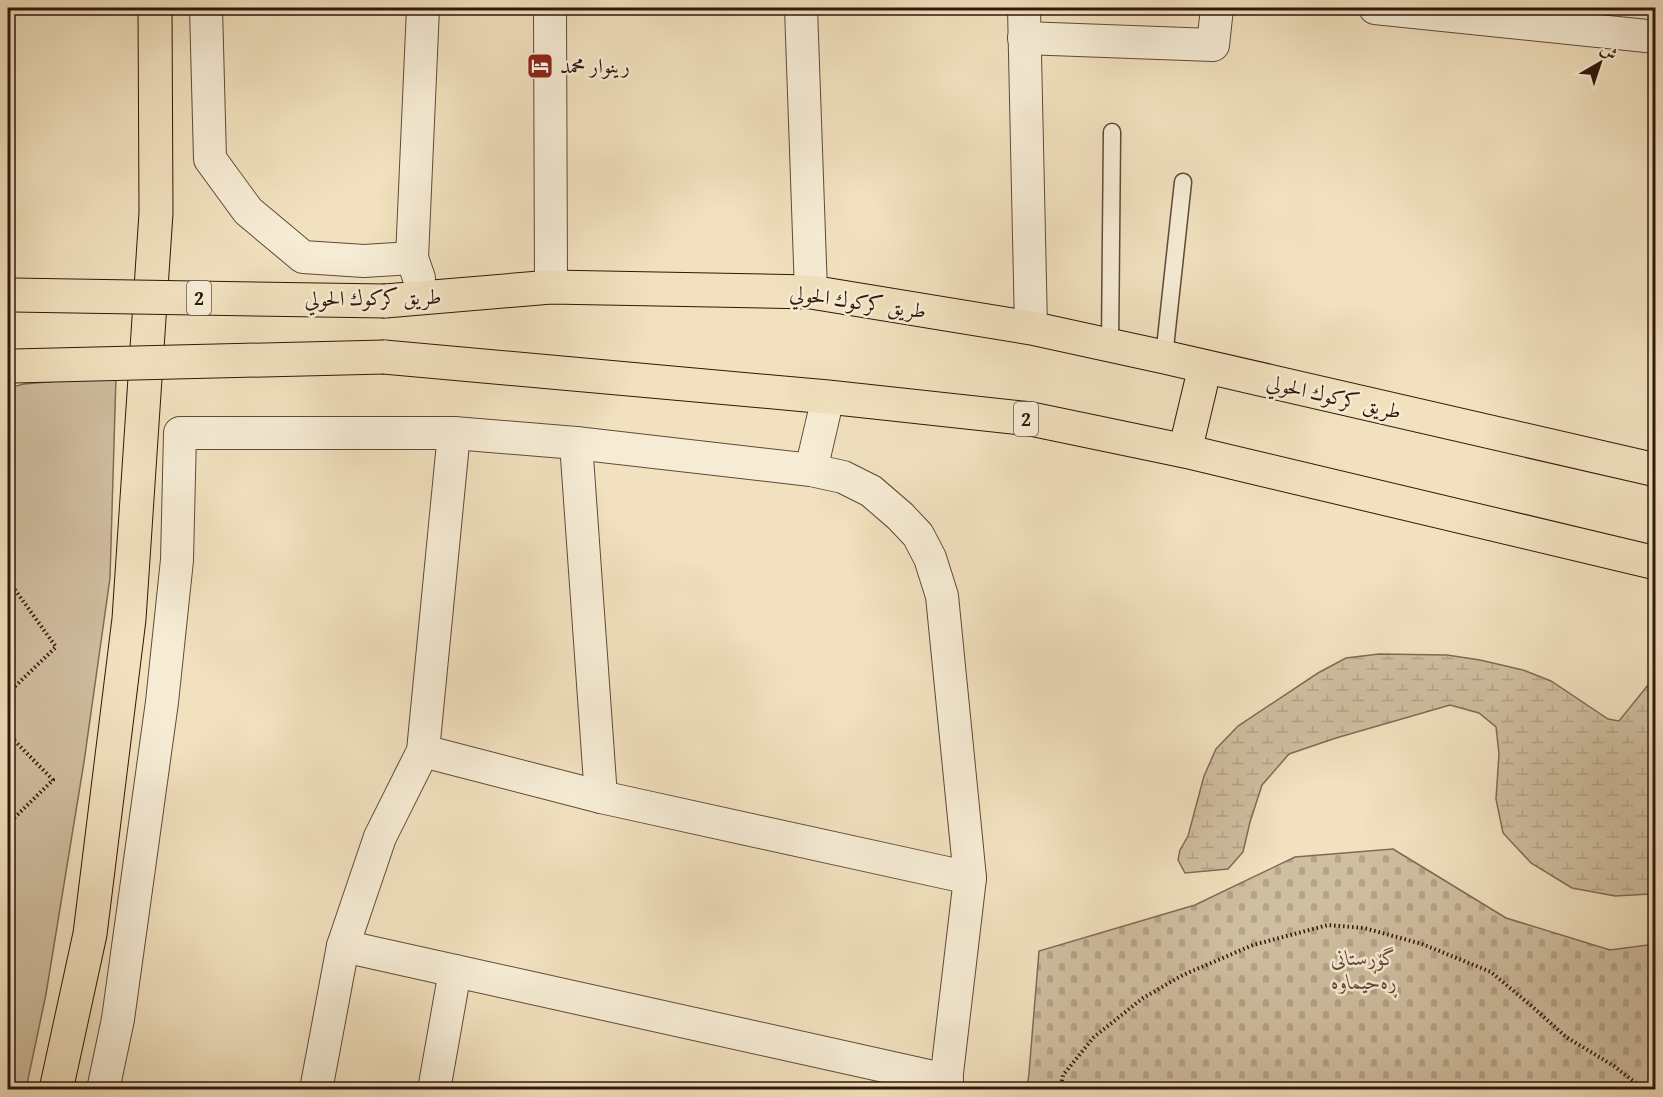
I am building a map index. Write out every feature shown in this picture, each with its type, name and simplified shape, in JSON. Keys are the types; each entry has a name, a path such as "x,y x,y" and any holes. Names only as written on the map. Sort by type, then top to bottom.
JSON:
{"highway":[{"path":"56,1089 90,934 129,619 156,213 155,8"},
{"name":"طريق كركوك الحولي","path":"10,295 385,301 551,287 811,292 1031,328 1656,470"},
{"name":"2","path":"11,366 384,357 828,397 1031,419 1185,451 1656,563"},
{"path":"1185,451 1204,367"}],"street":[{"path":"206,8 210,159 248,212 303,257 364,261 412,258"},
{"path":"423,8 412,258 427,298"},
{"path":"550,8 551,287"},
{"path":"801,8 811,292"},
{"path":"1031,328 1024,23 1213,45 1217,8"},
{"path":"1375,8 1656,37"},
{"path":"811,470 828,397"},
{"path":"103,1089 118,1019 162,702 177,560 180,433 454,433 576,443 811,470 843,477 871,491 918,535 930,558 942,596 970,878 946,1085 343,946"},
{"path":"316,1089 343,946 380,837 423,751 454,433"},
{"path":"576,443 602,797"},
{"path":"423,751 602,797 970,878"},
{"path":"434,1089 455,971"}],"lane":[{"path":"1110,346 1112,132"},
{"path":"1164,357 1183,182"}],"path":[{"path":"8,590 13,587 56,647 8,693"},
{"path":"8,684 12,689"},
{"path":"8,734 53,780 8,824"},
{"path":"1060,1089 1063,1075 1094,1037 1143,998 1183,975 1253,945 1328,925 1364,928 1422,944 1491,972 1566,1037 1614,1066 1645,1089"}],"green space":[{"path":"116,376 110,578 84,762 46,994 26,1089 8,1090 8,388 24,384"},
{"path":"1379,654 1447,655 1523,670 1551,681 1608,719 1619,721 1649,684 1655,682 1655,890 1650,894 1615,896 1572,888 1531,863 1503,833 1496,799 1499,754 1496,727 1479,713 1450,705 1289,754 1262,785 1243,852 1228,869 1185,873 1178,860 1180,850 1188,836 1204,776 1216,749 1238,726 1318,673 1346,658"},
{"name":"گۆڕستانی ڕەحیماوە","path":"1393,849 1506,918 1610,950 1655,944 1655,1089 1027,1089 1039,951 1195,905 1295,857"}],"place":[{"name":"رينوار محمد","path":"540,66"}]}
